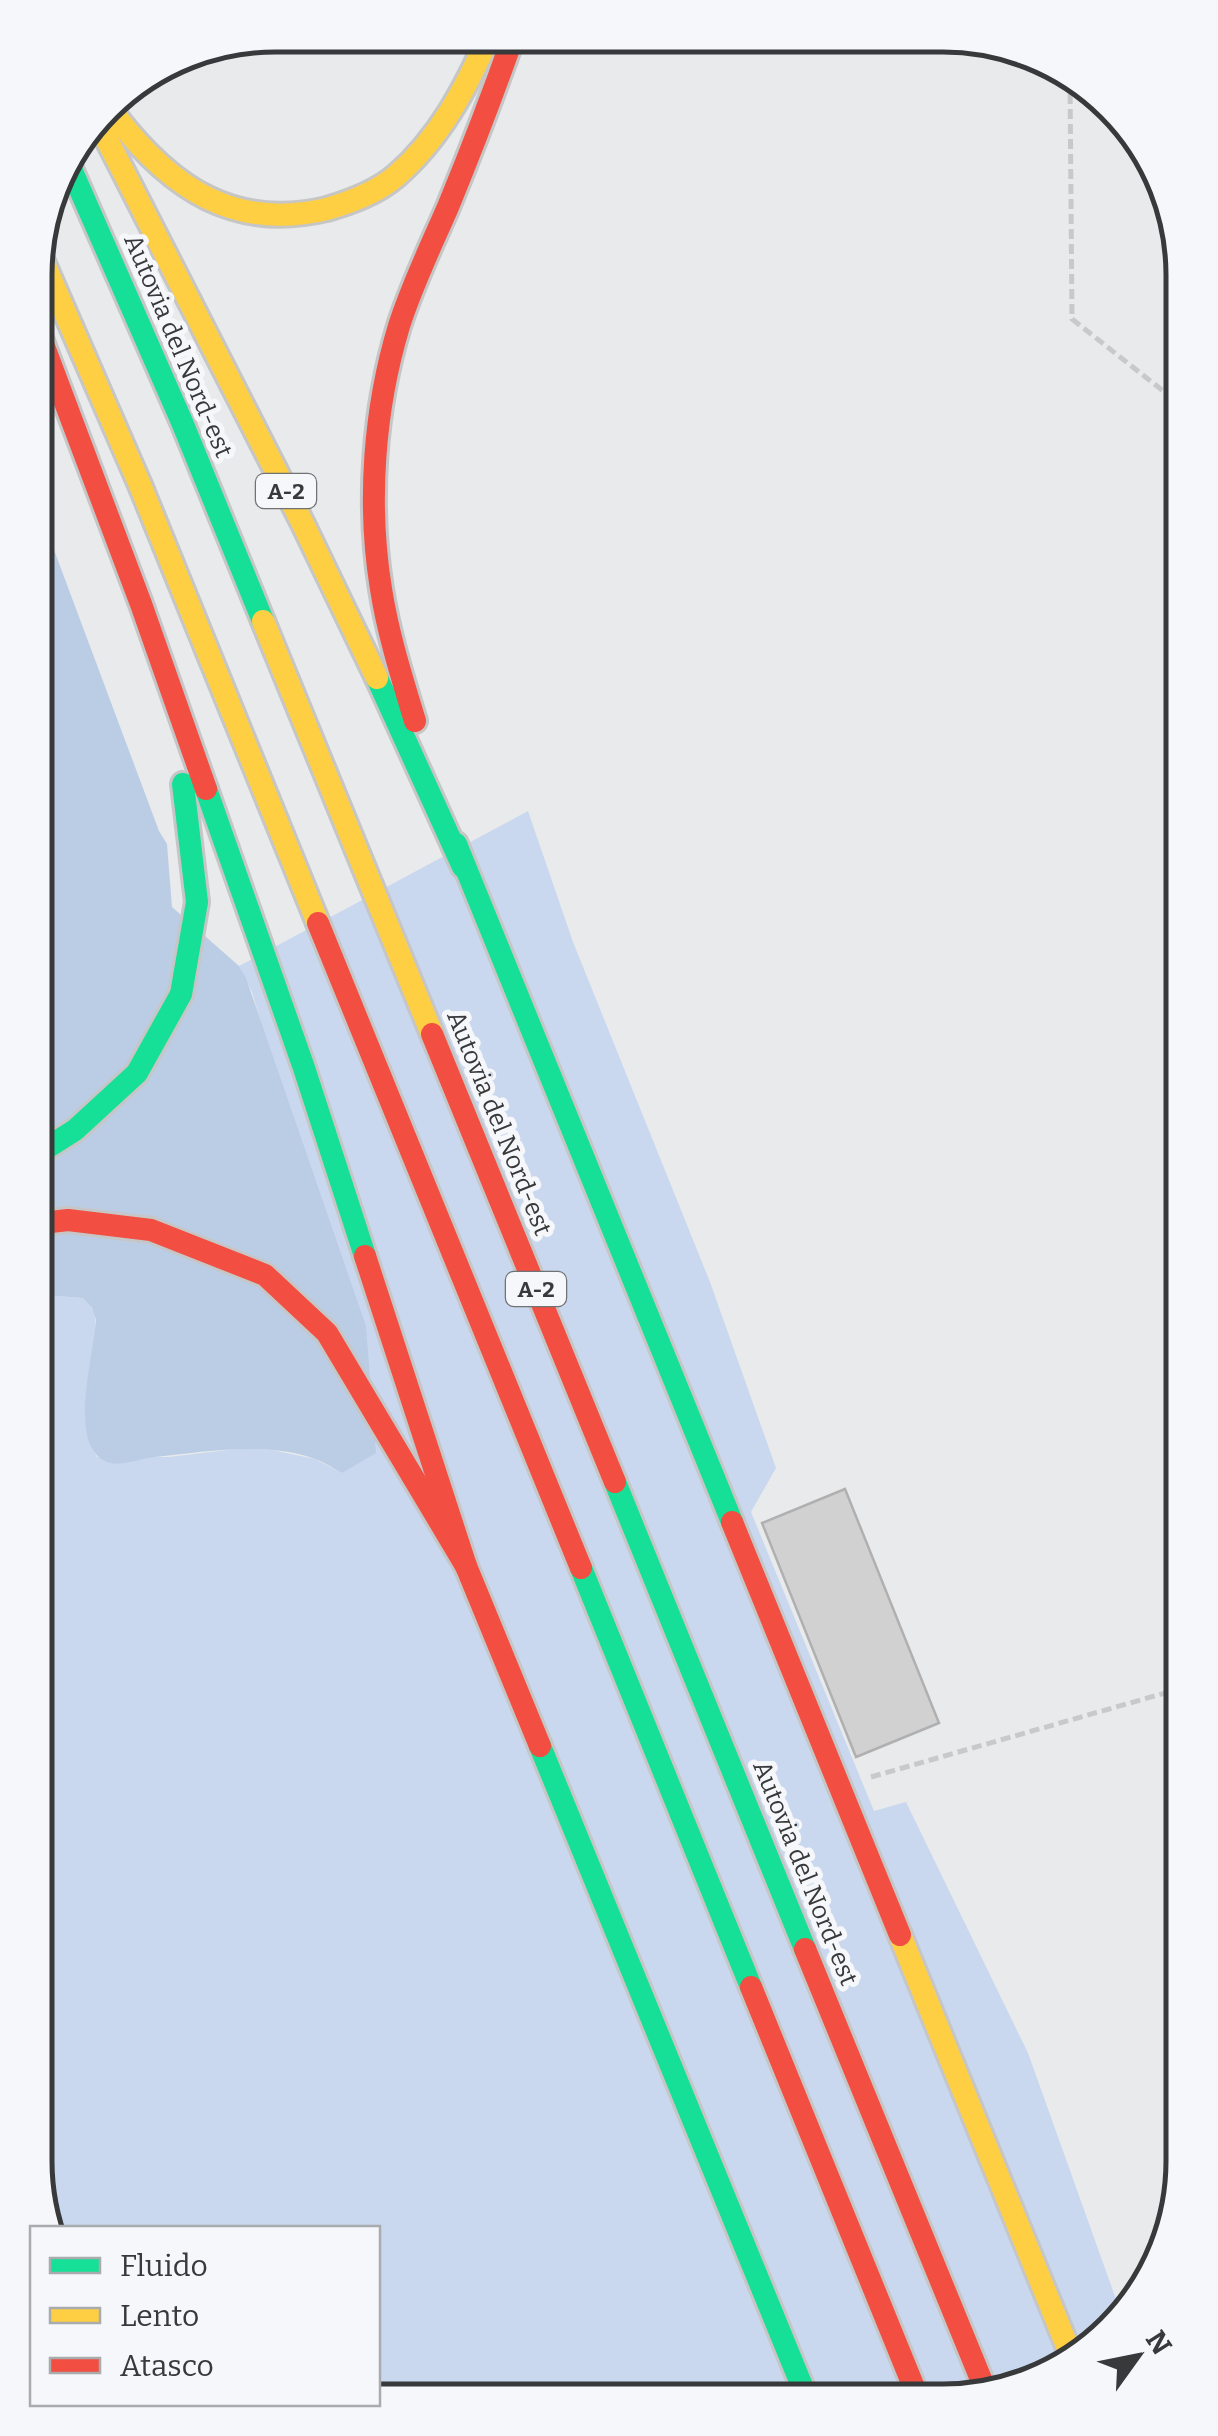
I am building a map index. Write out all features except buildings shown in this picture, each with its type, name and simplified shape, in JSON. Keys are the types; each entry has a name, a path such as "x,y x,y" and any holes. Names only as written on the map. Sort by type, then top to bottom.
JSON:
{"main road":[{"path":"118,118 153,163 182,186 214,203 248,215 316,214 372,192 396,176 448,117 482,53"},
{"path":"506,53 489,105 409,297 394,346 377,460 380,588 411,708 464,867 1067,2346"},
{"name":"A-2","path":"104,133 303,524 464,867"},
{"name":"Autovia del Nord-est","path":"74,179 182,422 981,2380"},
{"name":"A-2","path":"53,285 148,504 913,2384"},
{"path":"53,367 304,1068 466,1566 801,2384"},
{"path":"53,1144 75,1130 137,1073 181,994 197,902 183,786 141,604"},
{"path":"52,1222 68,1220 151,1230 265,1275 327,1333 466,1566"}],"path":[{"path":"1070,92 1072,319 1166,393"},
{"path":"840,1790 868,1778 1165,1693"}],"shaded area":[{"path":"53,547 167,844 172,907 239,966 246,978 366,1326 376,1453 342,1473 318,1460 276,1450 235,1449 121,1463 103,1460 89,1442 85,1414 96,1320 83,1298 55,1296"},
{"path":"528,811 573,942 710,1282 776,1468 751,1512 874,1811 906,1802 1028,2053 1116,2300 1111,2306 1088,2306 1088,2330 1067,2346 1014,2372 943,2384 380,2384 380,2226 62,2226 52,2161 52,1297 83,1298 94,1312 86,1415 97,1457 169,1457 244,1448 315,1459 342,1473 324,1209 252,992 239,966"}],"traffic: fast":[{"path":"75,178 182,422 263,621"},
{"path":"377,678 463,867"},
{"path":"53,1144 75,1130 137,1073 181,994 197,902 183,784"},
{"path":"206,789 365,1256"},
{"path":"456,844 732,1522"},
{"path":"615,1482 805,1949"},
{"path":"581,1568 751,1987"},
{"path":"540,1746 801,2384"}],"traffic: slow":[{"path":"117,119 159,164 207,198 263,214 327,209 380,187 411,161 450,112 481,53"},
{"path":"104,133 377,678"},
{"path":"53,285 140,485 318,923"},
{"path":"263,621 432,1034"},
{"path":"900,1935 1067,2346"}],"traffic: jam":[{"path":"415,721 387,623 377,556 374,490 379,423 390,358 404,311 507,53"},
{"path":"53,370 206,789"},
{"path":"318,923 581,1568"},
{"path":"432,1034 615,1482"},
{"path":"52,1222 68,1220 151,1230 265,1275 327,1333 466,1566 540,1746"},
{"path":"365,1256 466,1566"},
{"path":"732,1522 900,1935"},
{"path":"805,1949 981,2380"},
{"path":"751,1987 913,2384"}]}
